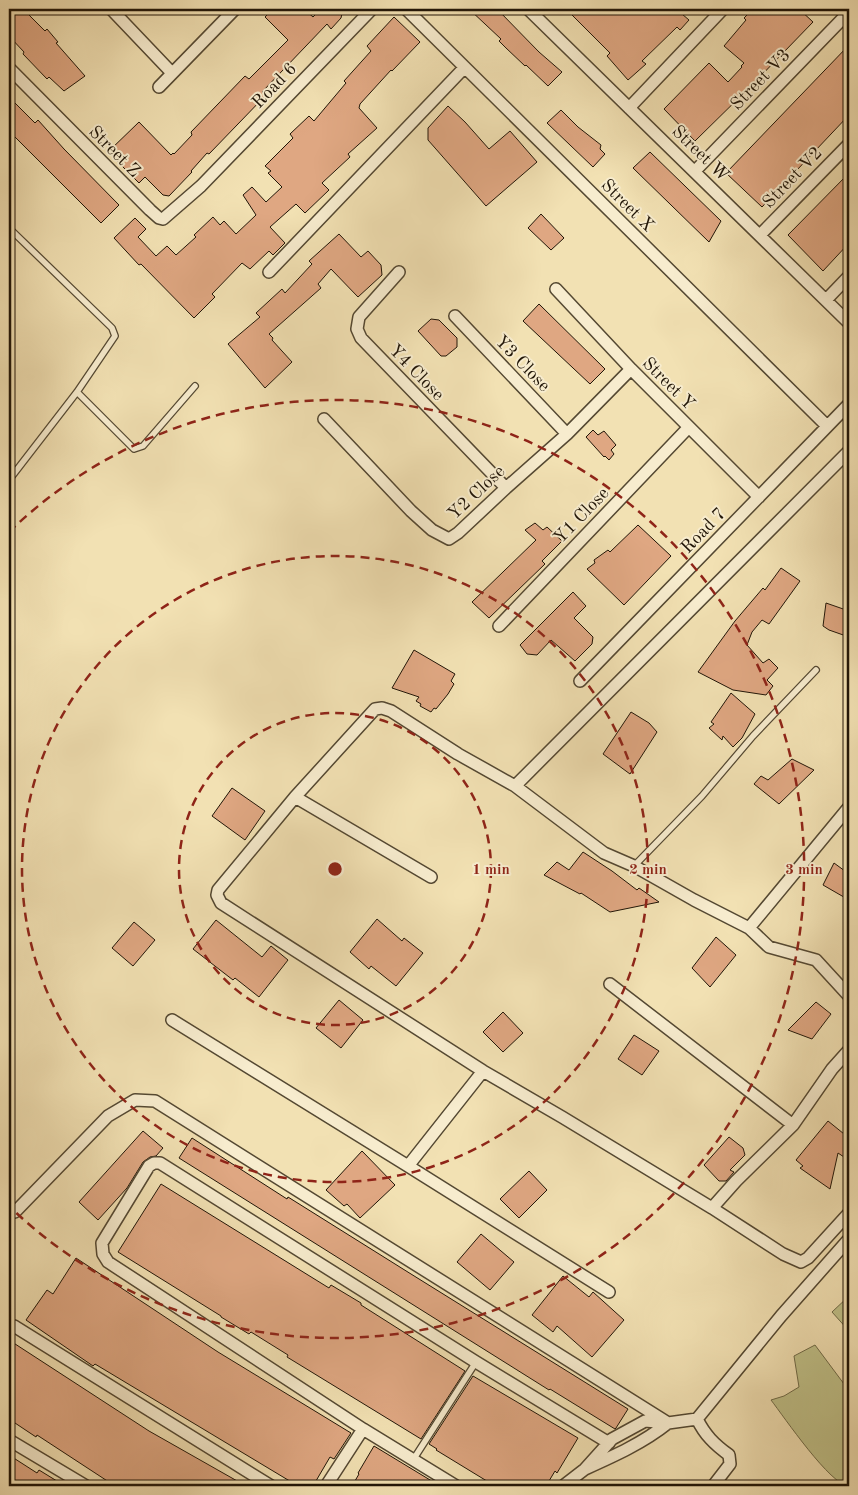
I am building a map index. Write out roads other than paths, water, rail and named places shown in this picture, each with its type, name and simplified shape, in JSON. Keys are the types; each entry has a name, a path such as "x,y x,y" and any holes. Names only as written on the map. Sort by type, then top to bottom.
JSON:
{"street":[{"path":"110,9 172,73"},
{"path":"159,87 235,9"},
{"name":"Road 6","path":"201,186 372,9"},
{"name":"Street X","path":"406,9 827,426"},
{"name":"Street W","path":"528,9 849,322"},
{"path":"629,108 723,9"},
{"name":"Street V3","path":"695,171 849,12"},
{"name":"Street Z","path":"9,68 159,218 166,218 201,186"},
{"path":"269,272 464,68"},
{"name":"Street V2","path":"760,235 849,144"},
{"name":"Y4 Close","path":"399,272 358,317 357,329 360,338 506,488"},
{"path":"826,300 849,276"},
{"name":"Street Y","path":"556,289 630,369 760,497"},
{"name":"Y3 Close","path":"454,316 566,434"},
{"name":"Y2 Close","path":"324,419 411,512 432,530 449,539 458,534 566,434 630,369"},
{"name":"Road 7","path":"580,681 849,404"},
{"name":"Y1 Close","path":"499,626 688,428"},
{"path":"515,786 849,451"},
{"path":"849,996 816,960 769,947 749,928 634,866 604,853 515,786 458,754 391,711 382,708 375,708 365,717 295,797 218,890 217,895 220,903 483,1071 562,1116 783,1254 801,1262 808,1258 849,1212"},
{"path":"295,797 431,877"},
{"path":"749,928 849,807"},
{"path":"610,984 793,1125"},
{"path":"172,1020 609,1292"},
{"path":"712,1208 793,1125 832,1069 849,1050"},
{"path":"408,1166 483,1071"},
{"path":"14,1212 108,1116 135,1100 155,1101 668,1423"},
{"path":"456,1486 363,1429 108,1262 103,1254 102,1243 149,1166 154,1163 160,1163 476,1362 609,1443"},
{"path":"563,1486 585,1469 612,1439 645,1421 668,1423 697,1419 781,1316 849,1239"},
{"path":"14,1326 272,1486"},
{"path":"697,1419 704,1433 714,1444 729,1455 730,1464 713,1486"},
{"path":"585,1469 617,1455 652,1436 668,1423"},
{"path":"326,1486 363,1429"},
{"path":"9,1440 79,1485"}],"lane":[{"path":"9,228 112,328 115,336 77,392 9,480"},
{"path":"77,392 134,450 143,446 196,386"},
{"path":"634,866 702,796 753,736 816,670"},
{"path":"413,1460 476,1362"}]}
